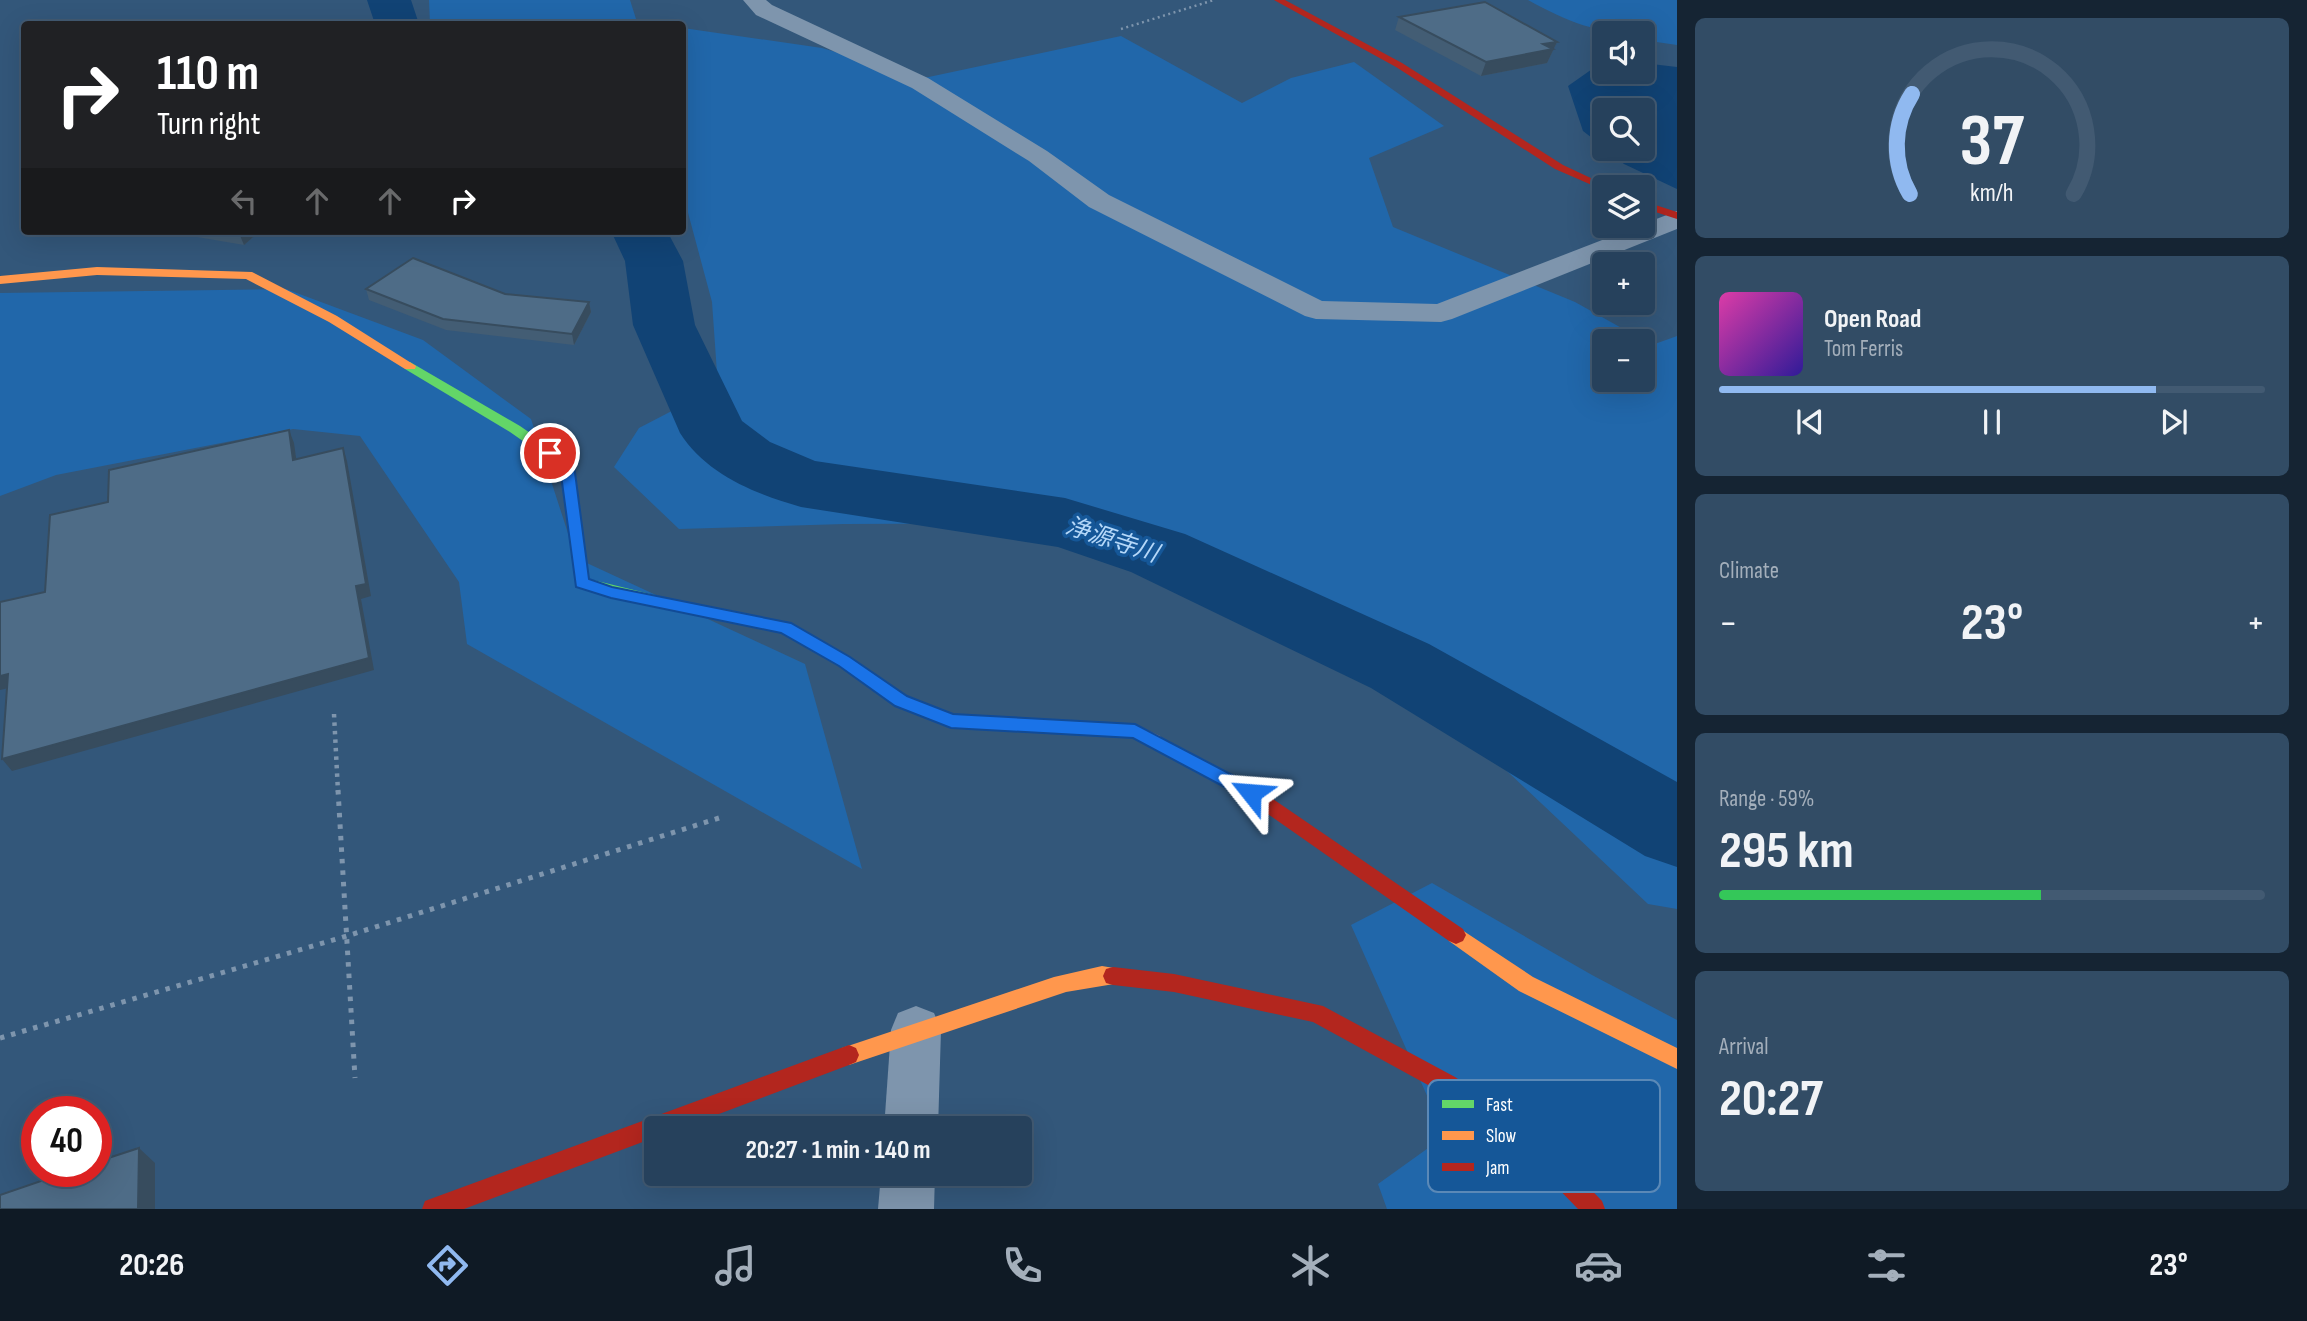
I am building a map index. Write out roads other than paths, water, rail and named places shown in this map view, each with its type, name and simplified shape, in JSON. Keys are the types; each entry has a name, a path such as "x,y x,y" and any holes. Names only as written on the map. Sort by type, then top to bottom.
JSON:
{"street":[{"path":"754,0 764,10 919,83 1038,156 1099,201 1316,310 1441,313 1677,218"},
{"path":"1278,0 1399,65 1559,167 1592,181"},
{"path":"1655,209 1677,218"},
{"path":"0,280 97,271 248,275 333,319 515,429 567,465 582,583 611,592 785,628 845,662 901,701 951,721 1135,731 1251,793 1527,984 1677,1059"},
{"path":"433,1209 916,1030 1056,986 1101,975 1174,983 1316,1013 1440,1080"},
{"path":"912,1116 916,1030"},
{"path":"906,1209 907,1186"},
{"path":"1578,1192 1594,1209"}],"waterway":[{"name":"浄源寺川","path":"389,0 396,21"},
{"name":"浄源寺川","path":"641,235 654,261 664,325 714,433 745,458 801,483 1065,523 1158,553 1400,666 1677,828"}]}
